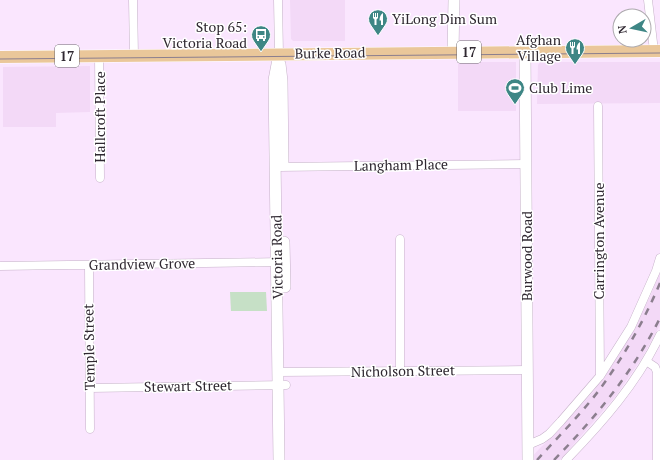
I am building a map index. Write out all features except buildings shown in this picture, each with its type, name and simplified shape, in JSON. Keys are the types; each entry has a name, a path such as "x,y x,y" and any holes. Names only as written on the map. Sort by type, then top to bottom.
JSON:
{"main road":[{"name":"Burke Road","path":"0,57 525,51 657,51"}],"street":[{"path":"134,0 134,56"},
{"name":"Victoria Road","path":"278,0 279,54 274,80 280,167 282,385 279,460"},
{"path":"453,52 454,0"},
{"path":"648,0 657,51"},
{"name":"Burwood Road","path":"525,51 528,460"},
{"name":"Hallcroft Place","path":"99,56 100,178"},
{"name":"Carrington Avenue","path":"598,106 600,376"},
{"name":"Langham Place","path":"280,167 526,164"},
{"path":"400,239 400,371"},
{"path":"528,444 542,439 549,434 600,376 630,326 656,271 660,258"},
{"name":"Grandview Grove","path":"0,266 280,262"},
{"name":"Temple Street","path":"88,265 90,429"},
{"path":"566,460 601,422 625,392 646,361 660,335"},
{"path":"646,361 655,367 657,372 657,460"},
{"name":"Nicholson Street","path":"282,372 527,370"},
{"name":"Victoria Road","path":"282,385 286,460"},
{"name":"Stewart Street","path":"90,388 282,385"}],"shaded area":[{"path":"290,0 345,0 345,41 293,41 291,39"},
{"path":"458,62 516,62 516,111 458,111"},
{"path":"540,62 660,62 660,103 537,104 538,65"},
{"path":"90,66 90,112 56,113 56,127 3,127 3,67"},
{"path":"660,272 660,325 642,358 615,397 560,460 529,460 558,431 593,392 618,355 650,297"}],"green space":[{"path":"230,292 266,292 267,311 231,311"}],"tram line":[{"path":"0,59 660,53"}],"railway":[{"path":"537,460 585,407 609,377 640,325 660,283"},
{"path":"554,460 613,393 638,357 660,318"}],"place":[{"name":"YiLong Dim Sum","path":"378,36"},
{"name":"Stop 65: Victoria Road","path":"261,52"},
{"name":"Afghan Village","path":"575,65"},
{"name":"Club Lime","path":"515,105"}]}
